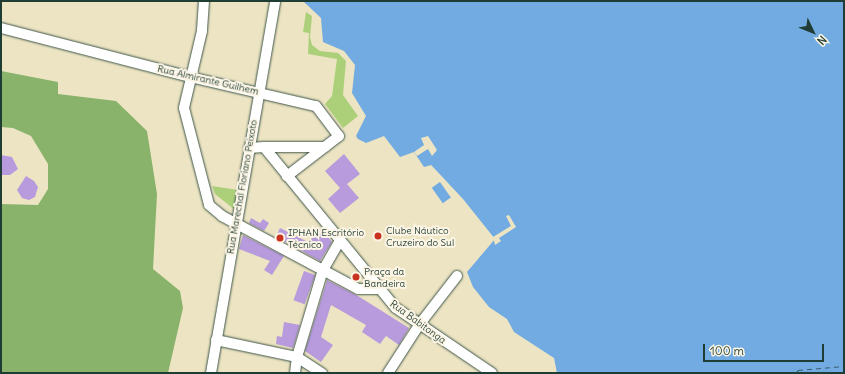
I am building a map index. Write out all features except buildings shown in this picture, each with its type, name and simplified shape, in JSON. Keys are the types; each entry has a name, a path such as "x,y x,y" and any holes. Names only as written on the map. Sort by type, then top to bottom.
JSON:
{"street":[{"path":"204,1 202,31 190,77 185,115 205,198 215,211 358,289 378,289"},
{"name":"Rua Marechal Floriano Peixoto","path":"210,373 275,1"},
{"name":"Rua Almirante Guilhem","path":"1,28 190,77 316,106 338,136 287,176"},
{"path":"249,148 325,147"},
{"name":"Rua Babitonga","path":"264,148 378,289 396,308 492,373"},
{"path":"295,373 297,357 323,270 340,241"},
{"path":"388,373 419,325 457,276"},
{"path":"216,340 297,357 322,373"}],"green space":[{"path":"306,12 312,16 310,37 312,45 320,51 338,53 346,61 343,95 358,116 343,128 325,104 332,96 337,59 308,54 309,33 303,32"},
{"path":"1,71 58,82 58,94 116,101 147,131 157,194 153,269 180,291 183,308 168,373 1,373 1,204 38,205 48,189 48,164 31,136 13,128 1,127"},
{"path":"212,186 238,190 235,210 215,194"}],"water":[{"path":"303,1 844,1 844,373 557,373 554,358 514,332 507,319 489,307 473,287 467,272 495,239 463,199 431,165 424,167 414,152 400,157 384,136 366,143 358,139 356,136 366,116 352,93 355,65 344,51 323,42 321,18"},
{"path":"440,182 451,198 443,203 432,188"}],"pier":[{"path":"428,136 437,150 432,156 428,149 417,156 414,152 424,145 421,138"},
{"path":"509,215 516,227 499,238 501,241 495,245 493,237 511,226 506,216"}],"ferry route":[{"path":"796,373 798,370 844,366"}],"place":[{"name":"Clube Náutico Cruzeiro do Sul","path":"378,236"},
{"name":"IPHAN Escritório Técnico","path":"280,238"},
{"name":"Praça da Bandeira","path":"356,277"}]}
